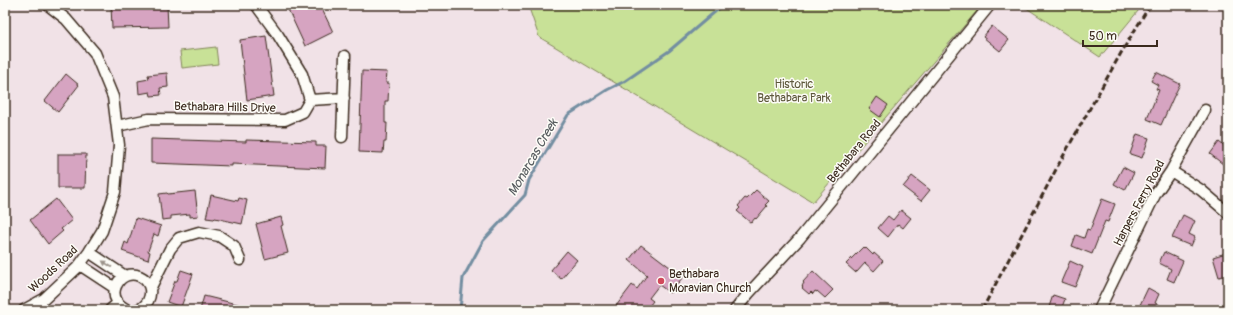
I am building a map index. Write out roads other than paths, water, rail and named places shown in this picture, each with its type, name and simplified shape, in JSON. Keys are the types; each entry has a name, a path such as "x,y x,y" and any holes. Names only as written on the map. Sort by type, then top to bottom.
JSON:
{"street":[{"name":"Woods Road","path":"24,310 44,299 80,265 102,231 115,192 119,145 113,97 95,53 66,19 48,5"},
{"path":"256,5 278,34 302,74 310,100 344,98"},
{"name":"Bethabara Road","path":"735,310 800,238 990,5"},
{"path":"342,137 345,56"},
{"name":"Bethabara Hills Drive","path":"117,126 149,119 285,120 303,112 310,100"},
{"name":"Harpers Ferry Road","path":"1099,310 1156,193 1205,110"},
{"path":"1170,171 1201,190 1228,213"},
{"path":"150,289 170,250 179,238 199,232 219,236 234,246 240,260"},
{"path":"89,252 125,276"},
{"path":"80,265 115,288"},
{"path":"129,310 114,307 115,288 119,281 125,276 133,274 141,276 147,282 150,289 150,297 146,304 140,309 136,310"}],"waterway":[{"name":"Monarcas Creek","path":"460,310 463,278 483,241 525,195 529,180 568,115 607,90 625,81 669,51 723,5"}],"railway":[{"path":"982,310 1061,160 1121,53 1150,5"}],"place":[{"name":"Bethabara Moravian Church","path":"661,281"}],"park label":[{"name":"Historic Bethabara Park","path":"794,91"}]}
